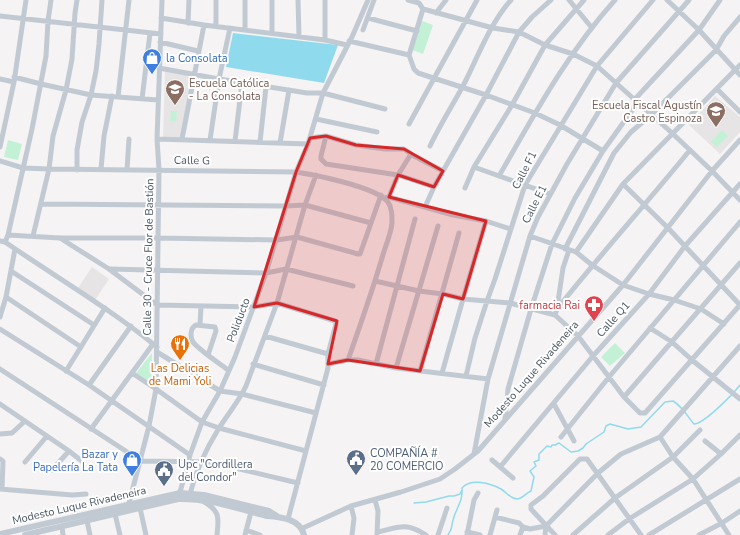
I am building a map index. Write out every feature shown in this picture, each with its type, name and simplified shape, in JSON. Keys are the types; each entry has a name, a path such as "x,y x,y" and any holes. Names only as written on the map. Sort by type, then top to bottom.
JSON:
{"street":[{"path":"0,147 14,79 26,0"},
{"path":"51,0 46,56 8,235 3,241 105,308 130,326 156,348 220,391 242,394 316,413"},
{"path":"34,236 49,169 53,136 66,90 72,59 77,0"},
{"path":"77,170 77,150 82,122 91,95 100,44 102,0"},
{"path":"118,97 127,30 129,0"},
{"name":"Calle 30 - Cruce Flor de Bastión","path":"126,511 150,426 156,389 159,170 156,138 162,0"},
{"path":"188,23 189,0"},
{"path":"216,0 216,26"},
{"path":"245,0 245,30"},
{"path":"272,0 272,33"},
{"path":"298,0 299,36"},
{"path":"325,0 325,40"},
{"name":"Poliducto","path":"179,496 188,461 202,422 220,391 254,307 277,240 296,172 308,144 323,93 368,0"},
{"path":"363,30 374,0"},
{"path":"408,0 420,1 423,9 409,55 414,69 418,73 535,113 560,125 603,151"},
{"path":"436,12 446,0"},
{"path":"409,124 467,21 477,0"},
{"path":"430,146 499,14 511,0"},
{"path":"425,207 434,187 486,95 519,32 550,0"},
{"path":"569,0 592,28"},
{"path":"465,188 474,167 512,105 545,45 584,0"},
{"path":"499,176 535,113 573,54 615,0"},
{"name":"Calle F1","path":"466,376 475,338 525,185 597,66 653,0"},
{"path":"667,0 699,30 738,73"},
{"name":"Calle E1","path":"474,454 488,379 530,236 538,217 582,138 616,83 689,0"},
{"path":"505,419 508,388 531,309 552,244 575,198 603,151 636,101 699,30 720,0"},
{"path":"423,9 493,28 519,32 545,45 573,54 597,66 672,133 740,200"},
{"path":"0,16 161,34"},
{"path":"556,312 567,249 614,154 631,132 651,115 716,50 724,36 740,17"},
{"path":"161,18 188,23 348,43 409,55"},
{"path":"368,18 417,31"},
{"path":"182,139 204,25"},
{"path":"210,140 219,79 230,28"},
{"path":"142,98 150,33"},
{"path":"160,42 198,51"},
{"path":"576,252 622,184 717,89 738,73 740,65"},
{"path":"159,68 266,87 307,93 323,93 385,109"},
{"path":"0,79 14,79 91,95 158,100"},
{"path":"235,141 242,83"},
{"path":"260,142 266,87"},
{"path":"717,89 740,112"},
{"path":"280,143 289,90"},
{"path":"101,170 104,136 112,96"},
{"path":"316,119 377,132"},
{"path":"310,138 326,136 356,145 385,149 401,148 443,171"},
{"path":"326,136 321,159 326,164 398,175 434,187"},
{"path":"156,138 308,144"},
{"path":"127,170 129,139"},
{"name":"Modesto Luque Rivadeneira","path":"0,534 128,504 190,494 204,495 269,511 278,516 296,522 302,528 351,506 402,492 440,479 474,454 505,419 623,285 712,171 740,140"},
{"path":"556,312 592,265 690,150"},
{"path":"8,235 60,238 277,240 297,237 360,254 371,223 411,154"},
{"name":"Calle G","path":"0,161 23,168 49,169 296,172 316,175 371,191 385,197 453,215 486,221 510,229"},
{"path":"474,167 550,194"},
{"path":"190,494 200,462 219,428 242,394 265,336 277,303 286,269 297,237 305,204 316,175"},
{"path":"375,281 463,299 510,303 531,309 556,312 578,336 624,397 640,413 646,413 740,305 668,228 622,184"},
{"name":"Calle Q1","path":"500,466 554,404 593,356 649,294 685,246 740,184"},
{"path":"348,360 375,281 392,224 392,211 385,197"},
{"path":"41,204 286,206 305,204 371,223"},
{"path":"376,364 415,219"},
{"path":"442,373 486,221"},
{"path":"561,437 609,377 740,222"},
{"path":"396,368 438,226"},
{"path":"420,371 459,233"},
{"path":"530,236 576,252 592,265 623,285 701,309 724,324"},
{"path":"60,238 109,269 157,305 254,307 277,303 334,320 336,323 328,354 328,364 324,385 288,519"},
{"path":"0,317 6,298 15,249"},
{"path":"624,397 740,263"},
{"path":"109,269 266,273 286,269 353,286"},
{"path":"11,271 94,325"},
{"path":"6,298 80,347"},
{"path":"200,325 201,306"},
{"path":"66,371 105,308"},
{"path":"89,385 130,326"},
{"path":"208,355 216,329 213,326 193,326 191,331 192,341 208,355 228,370"},
{"path":"650,328 672,342 713,377 739,396"},
{"path":"0,329 89,385 190,455"},
{"path":"265,336 328,354"},
{"path":"495,517 519,523 523,527 530,529 546,526 598,474 621,454 660,437 740,346"},
{"path":"91,429 132,373 156,348"},
{"path":"328,364 348,360 396,368 488,379"},
{"path":"253,364 324,385"},
{"path":"0,369 141,461 210,462 298,483"},
{"path":"132,373 202,422 306,452"},
{"path":"554,404 574,441"},
{"path":"1,407 25,421 83,462"},
{"path":"0,434 12,432 25,421"},
{"path":"573,535 615,498 673,457 700,430"},
{"path":"608,535 629,519 693,479 740,435"},
{"path":"25,462 47,436"},
{"path":"660,437 673,457 693,479 729,535"},
{"path":"705,441 721,454"},
{"path":"52,470 69,451"},
{"path":"555,535 531,509 532,504 543,496 580,459 587,459 641,535"},
{"path":"0,460 3,461 4,465 1,489 86,494"},
{"path":"492,460 513,478"},
{"path":"650,535 740,479"},
{"path":"478,493 474,500 467,534 480,535"},
{"name":"Modesto Luque Rivadeneira","path":"25,535 35,534 49,529 140,508 179,496 267,516 278,516"},
{"path":"202,500 213,508 218,515 217,535"},
{"path":"375,500 378,511 378,534 405,526 412,527 426,535"},
{"path":"351,506 354,518 352,535"},
{"path":"140,508 146,535"},
{"path":"438,535 447,508"},
{"path":"490,535 498,510"},
{"path":"699,535 722,523 740,511"},
{"path":"94,519 95,512"},
{"path":"251,512 246,533 260,535"},
{"path":"115,514 120,535"},
{"path":"49,529 52,524 66,518"},
{"path":"86,521 90,535"},
{"path":"62,526 63,535"},
{"path":"545,535 546,526"},
{"path":"520,535 523,527"},
{"path":"302,528 304,535"}],"highlighted area":[{"path":"326,136 356,145 404,149 443,171 434,187 398,175 389,197 486,221 463,299 443,294 420,371 348,360 328,364 337,321 277,303 254,307 296,172 310,138"}],"shaded area":[{"name":"Escuela Católica - La Consolata","path":"165,71 193,76 181,138 163,137"},
{"name":"Escuela Fiscal Agustín Castro Espinoza","path":"715,96 740,117 740,132 720,154 689,125"},
{"path":"92,267 109,279 95,300 78,288"}],"green space":[{"path":"422,21 433,25 423,54 412,50"},
{"path":"171,111 177,111 176,122 170,121"},
{"path":"722,130 728,136 717,147 711,142"},
{"path":"8,140 22,144 18,160 4,157"},
{"path":"615,343 625,353 610,366 601,357"},
{"path":"152,353 151,383 136,373"}],"water":[{"path":"233,33 338,45 324,83 226,67"}],"waterway":[{"path":"448,535 460,501 462,488 466,485 475,482 486,483 501,489 515,499 519,499 531,491 534,477 530,471 536,466 534,462 539,460 539,454 547,446 551,447 552,445 559,443 571,452 578,451 604,432 606,426 610,424 628,429 641,427 665,402 673,401 682,409 694,424 699,423 718,408 740,385"},
{"path":"414,503 454,496 460,494 462,490"}],"place":[{"name":"la Consolata","path":"152,75"},
{"name":"Escuela Católica - La Consolata","path":"175,106"},
{"name":"Escuela Fiscal Agustín Castro Espinoza","path":"716,128"},
{"name":"farmacia Rai","path":"594,322"},
{"name":"Las Delicias de Mami Yoli","path":"180,361"},
{"name":"COMPAÑÍA # 20 COMERCIO","path":"356,476"},
{"name":"Bazar y Papelería La Tata","path":"132,477"},
{"name":"Upc \"Cordillera del Condor\"","path":"164,487"}]}
